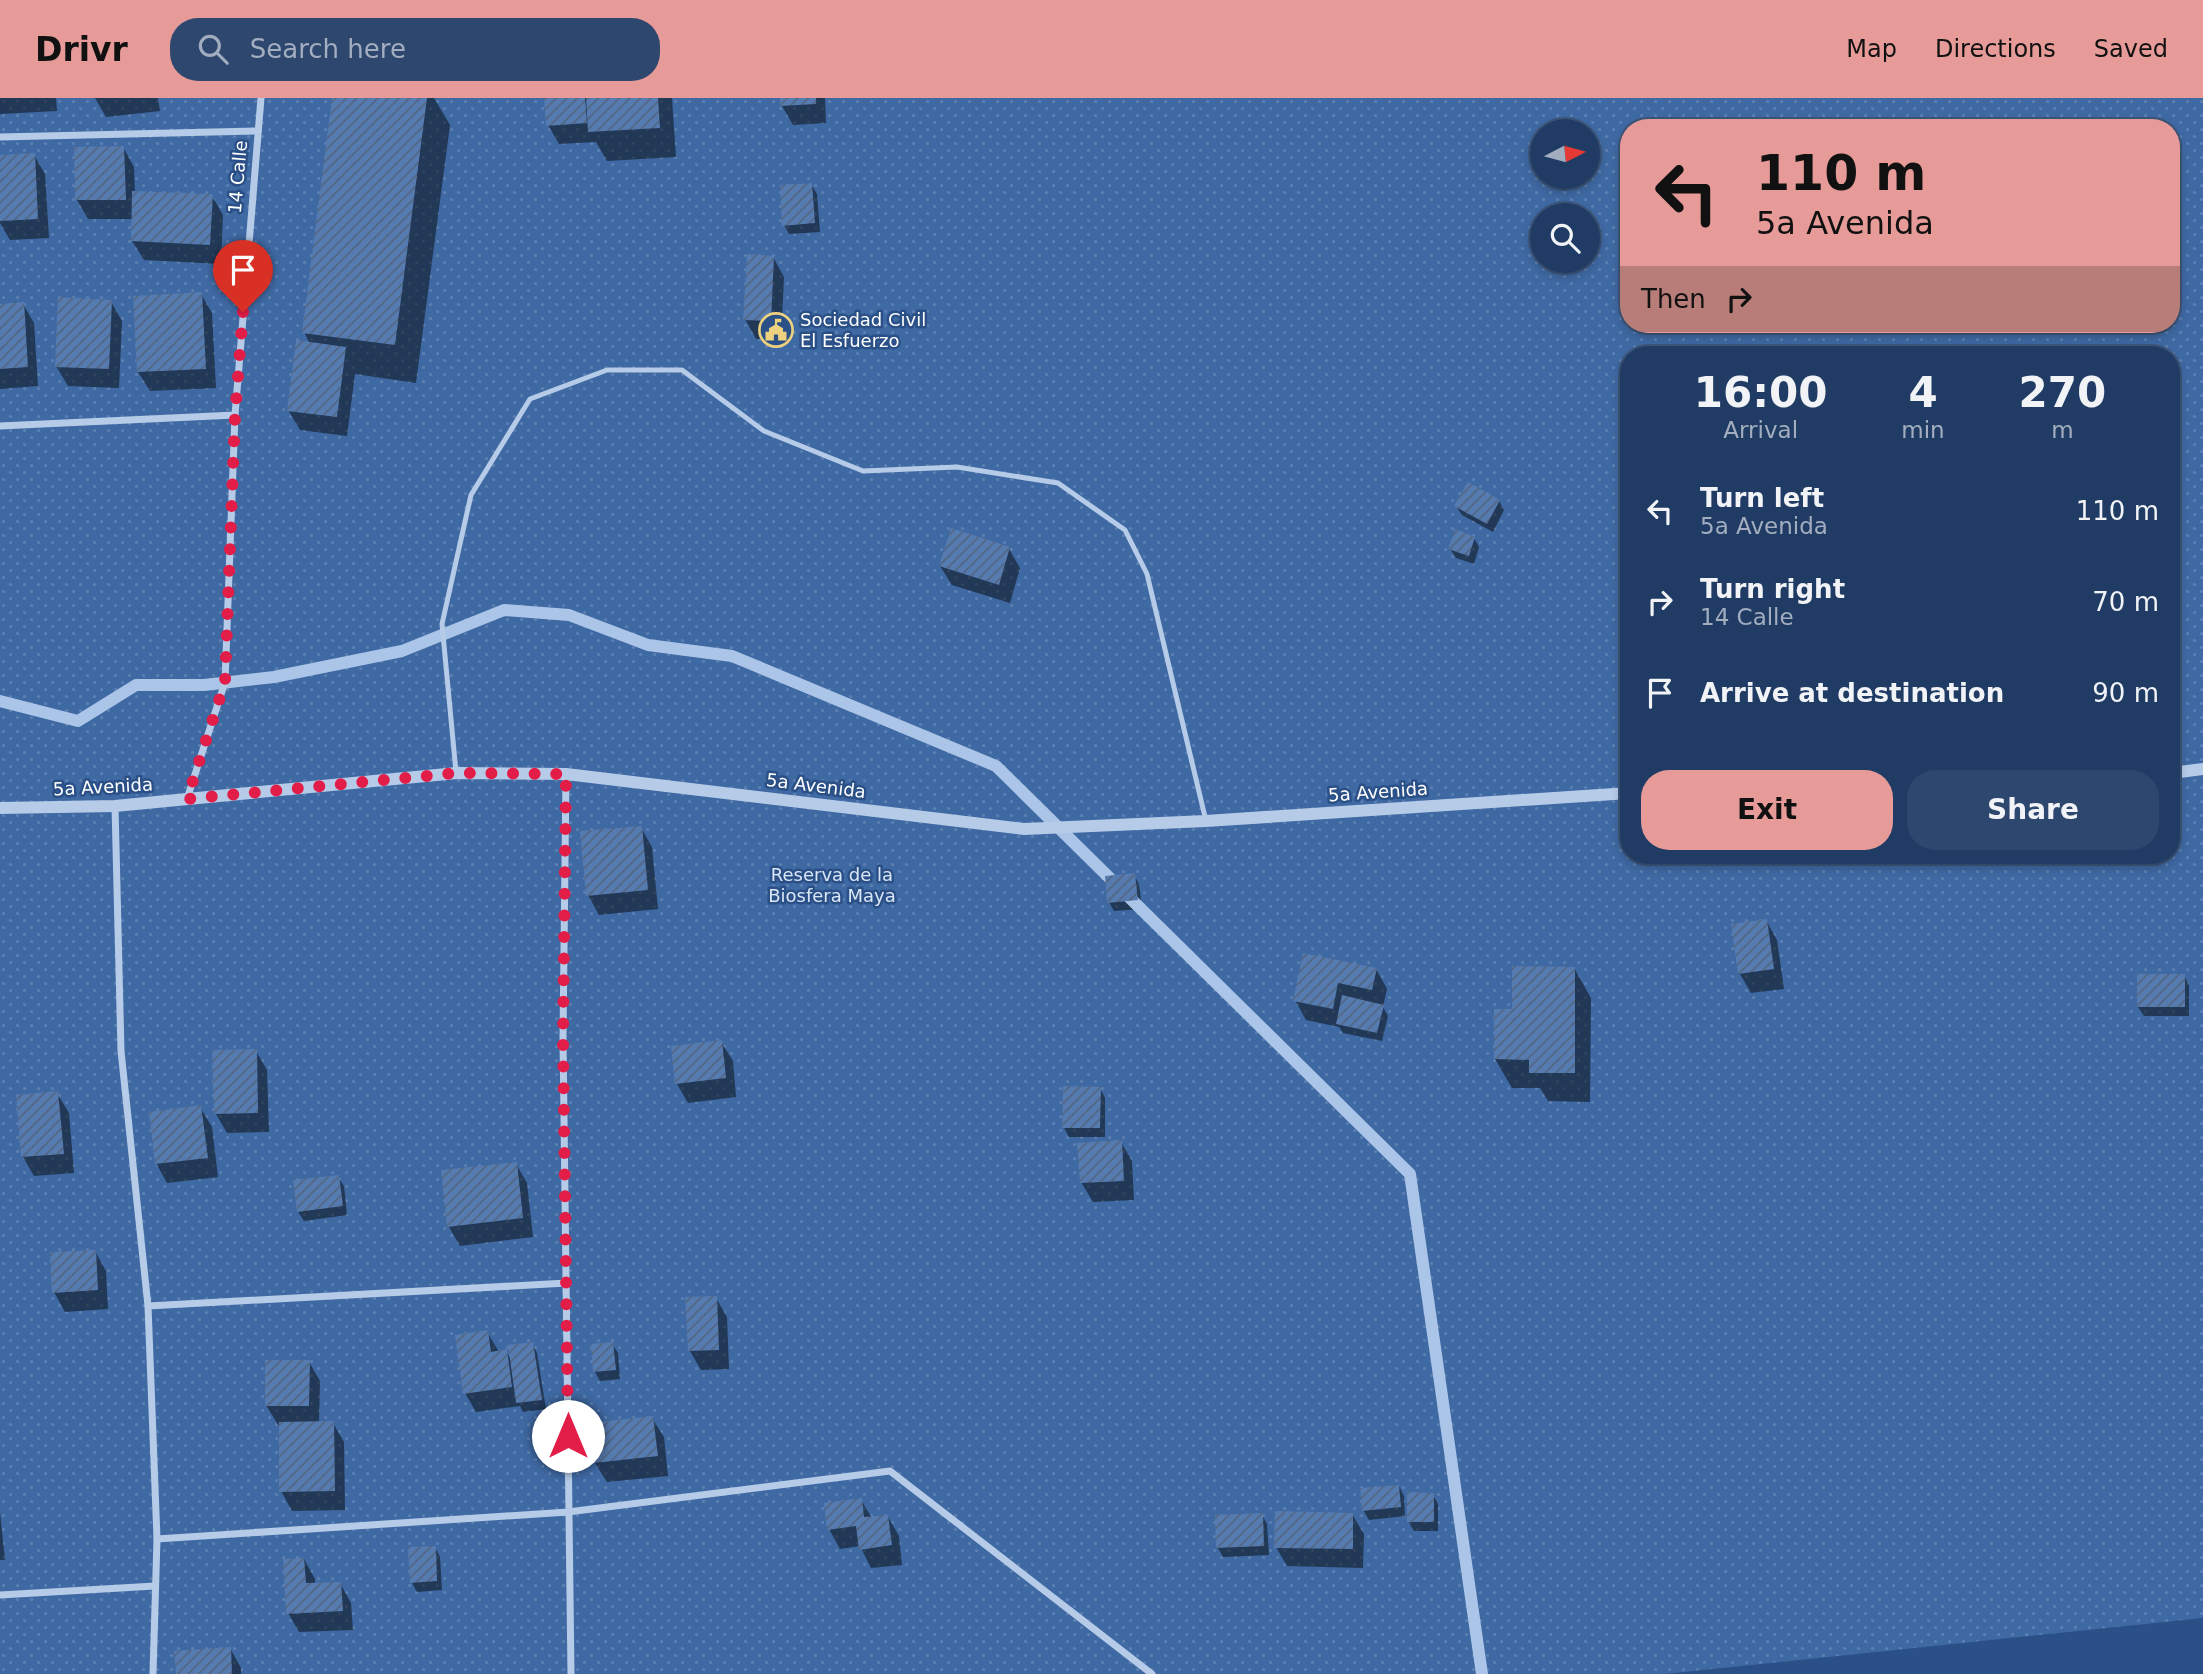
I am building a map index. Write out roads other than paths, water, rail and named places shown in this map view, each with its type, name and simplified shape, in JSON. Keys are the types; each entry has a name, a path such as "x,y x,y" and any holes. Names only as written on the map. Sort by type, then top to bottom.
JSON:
{"street":[{"name":"14 Calle","path":"187,799 225,682 235,415 261,98"},
{"path":"0,136 258,131"},
{"path":"0,426 235,415"},
{"path":"2180,772 2203,769"},
{"name":"5a Avenida","path":"0,808 115,806 457,773 566,774 1024,829 1206,821 1620,794"},
{"path":"566,774 563,1038 571,1674"},
{"path":"115,806 121,1051 148,1306 156,1539 153,1674"},
{"path":"148,1306 567,1283"},
{"path":"156,1539 568,1512 890,1471 1152,1674"},
{"path":"0,1595 155,1586"}],"lane":[{"path":"457,773 442,624 471,495 530,399 607,370 682,370 764,431 863,471 957,467 1058,483 1125,530 1147,574 1206,821"}],"waterway":[{"path":"0,701 78,721 136,685 204,685 274,677 402,651 504,610 569,615 648,645 732,656 996,766 1410,1174 1482,1674"}],"place":[{"name":"Sociedad Civil El Esfuerzo","path":"776,330"}],"park label":[{"name":"Reserva de la Biosfera Maya","path":"832,885"}]}
